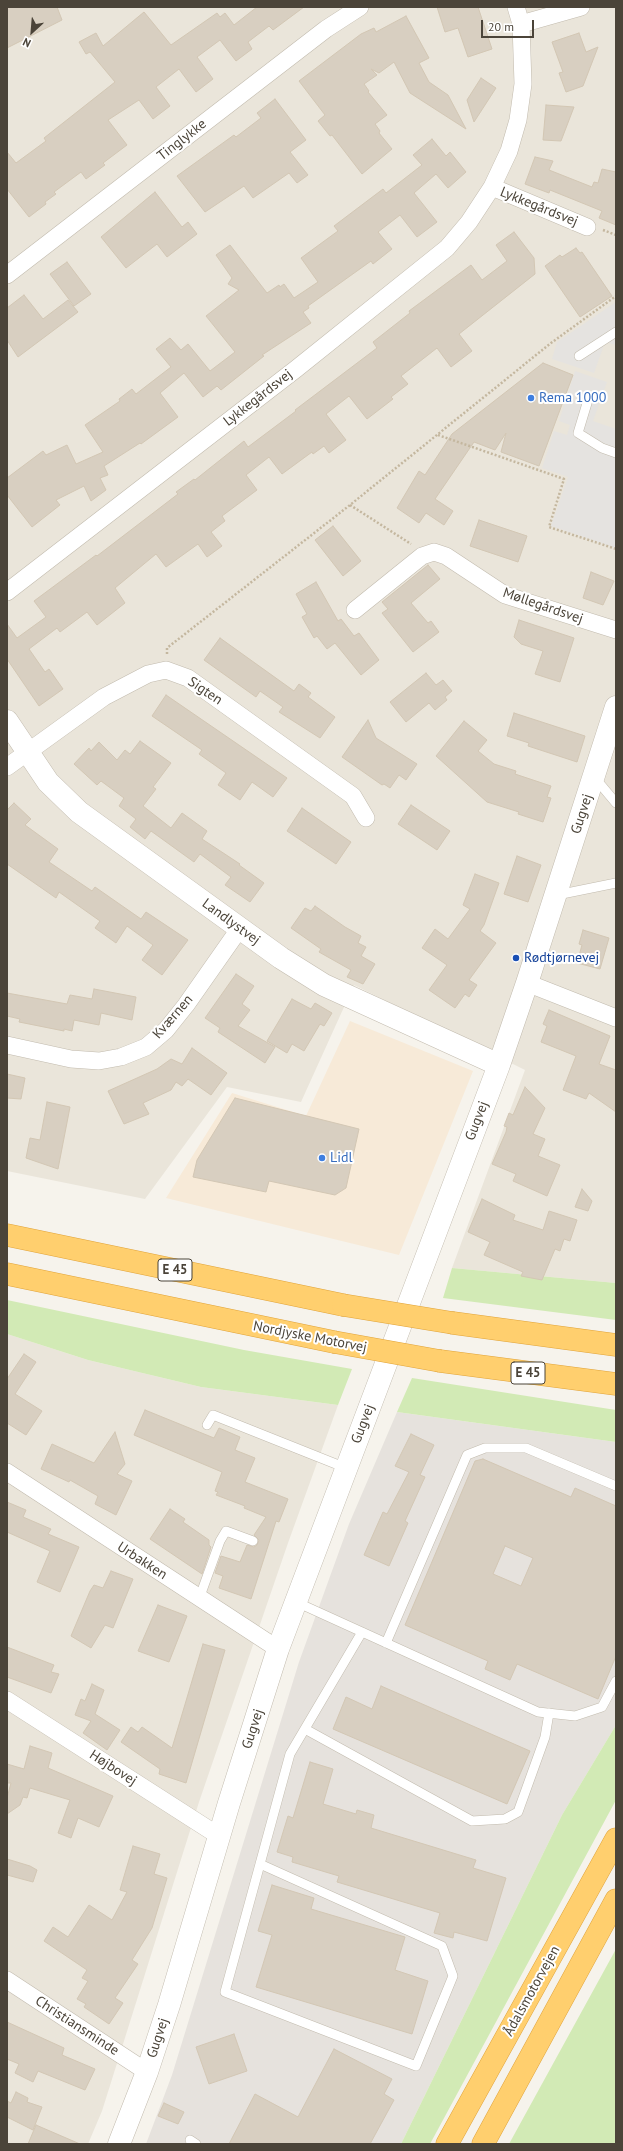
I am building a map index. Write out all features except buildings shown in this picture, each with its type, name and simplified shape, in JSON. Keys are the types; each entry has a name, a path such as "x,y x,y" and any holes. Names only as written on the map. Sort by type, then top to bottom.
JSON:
{"highway":[{"name":"E 45","path":"7,1235 344,1305 453,1323 616,1345"},
{"name":"Nordjyske Motorvej","path":"7,1274 334,1342 440,1361 616,1384"},
{"name":"Ådalsmotorvejen","path":"447,2144 616,1839"},
{"path":"483,2144 616,1900"}],"street":[{"name":"Tinglykke","path":"7,275 326,29 360,7"},
{"name":"Lykkegårdsvej","path":"7,592 296,369 447,248 469,222 492,187 509,151 518,120 523,84 521,24 516,7"},
{"path":"521,24 582,7"},
{"name":"Lykkegårdsvej","path":"492,187 587,226"},
{"name":"Møllegårdsvej","path":"422,556 434,552 446,556 505,595 616,630"},
{"path":"354,610 422,556"},
{"name":"Sigten","path":"7,767 104,697 148,674 166,670 188,678 353,796 366,818"},
{"name":"Gugvej","path":"119,2144 147,2072 278,1649 499,1065 556,896 616,709"},
{"name":"Landlystvej","path":"7,721 48,782 79,812 281,958 324,985 499,1065"},
{"name":"Kværnen","path":"7,1045 70,1059 98,1061 121,1057 146,1047 166,1030 186,1005 240,928"},
{"path":"527,983 616,1018"},
{"name":"Urbakken","path":"7,1472 199,1599 278,1649"},
{"name":"Højbovej","path":"7,1700 219,1836"},
{"name":"Christiansminde","path":"7,1980 147,2072"}],"lane":[{"path":"579,356 616,332"},
{"path":"588,400 578,433 602,448 616,453"},
{"path":"594,776 616,803"},
{"path":"556,896 616,883"},
{"path":"207,1425 213,1415 346,1468"},
{"path":"386,1643 467,1455 485,1448 526,1448 616,1486"},
{"path":"199,1599 220,1541 226,1531 253,1541"},
{"path":"295,1602 538,1712 575,1716 602,1707 616,1681"},
{"path":"260,1864 442,1946 453,1976 416,2066 225,1992 290,1754 362,1632"},
{"path":"305,1729 472,1821 505,1819 518,1812 545,1737 549,1713"}],"path":[{"path":"167,648 350,505 551,343 616,296"},
{"path":"437,435 564,479 549,527 616,549"},
{"path":"350,505 416,547 422,556"}],"shaded area":[{"path":"7,7 616,7 616,1283 452,1268 525,1070 354,985 301,1102 227,1087 145,1199 7,1171"},
{"path":"616,302 616,345 605,342 594,373 552,359 557,342"},
{"path":"575,371 607,382 593,421 616,429 616,548 551,526 568,477 542,468 554,431 567,435 570,425 559,421"},
{"path":"350,1021 473,1071 399,1255 166,1198 232,1093 306,1116"},
{"path":"7,1334 88,1360 201,1387 338,1405 288,1543 199,1802 102,2111 88,2144 7,2144"},
{"path":"397,1412 616,1442 616,1725 562,1815 401,2144 146,2144 172,2075 299,1662 349,1524"}],"green space":[{"path":"452,1268 616,1283 616,1320 443,1298"},
{"path":"7,1300 244,1350 352,1369 338,1405 201,1387 88,1360 7,1334"},
{"path":"412,1378 616,1410 616,1442 397,1412"},
{"path":"616,1725 616,1800 430,2144 401,2144 562,1815"},
{"path":"616,1949 616,2144 509,2144"}],"place":[{"name":"Rema 1000","path":"531,398"},
{"name":"Rødtjørnevej","path":"516,958"},
{"name":"Lidl","path":"322,1158"}]}
